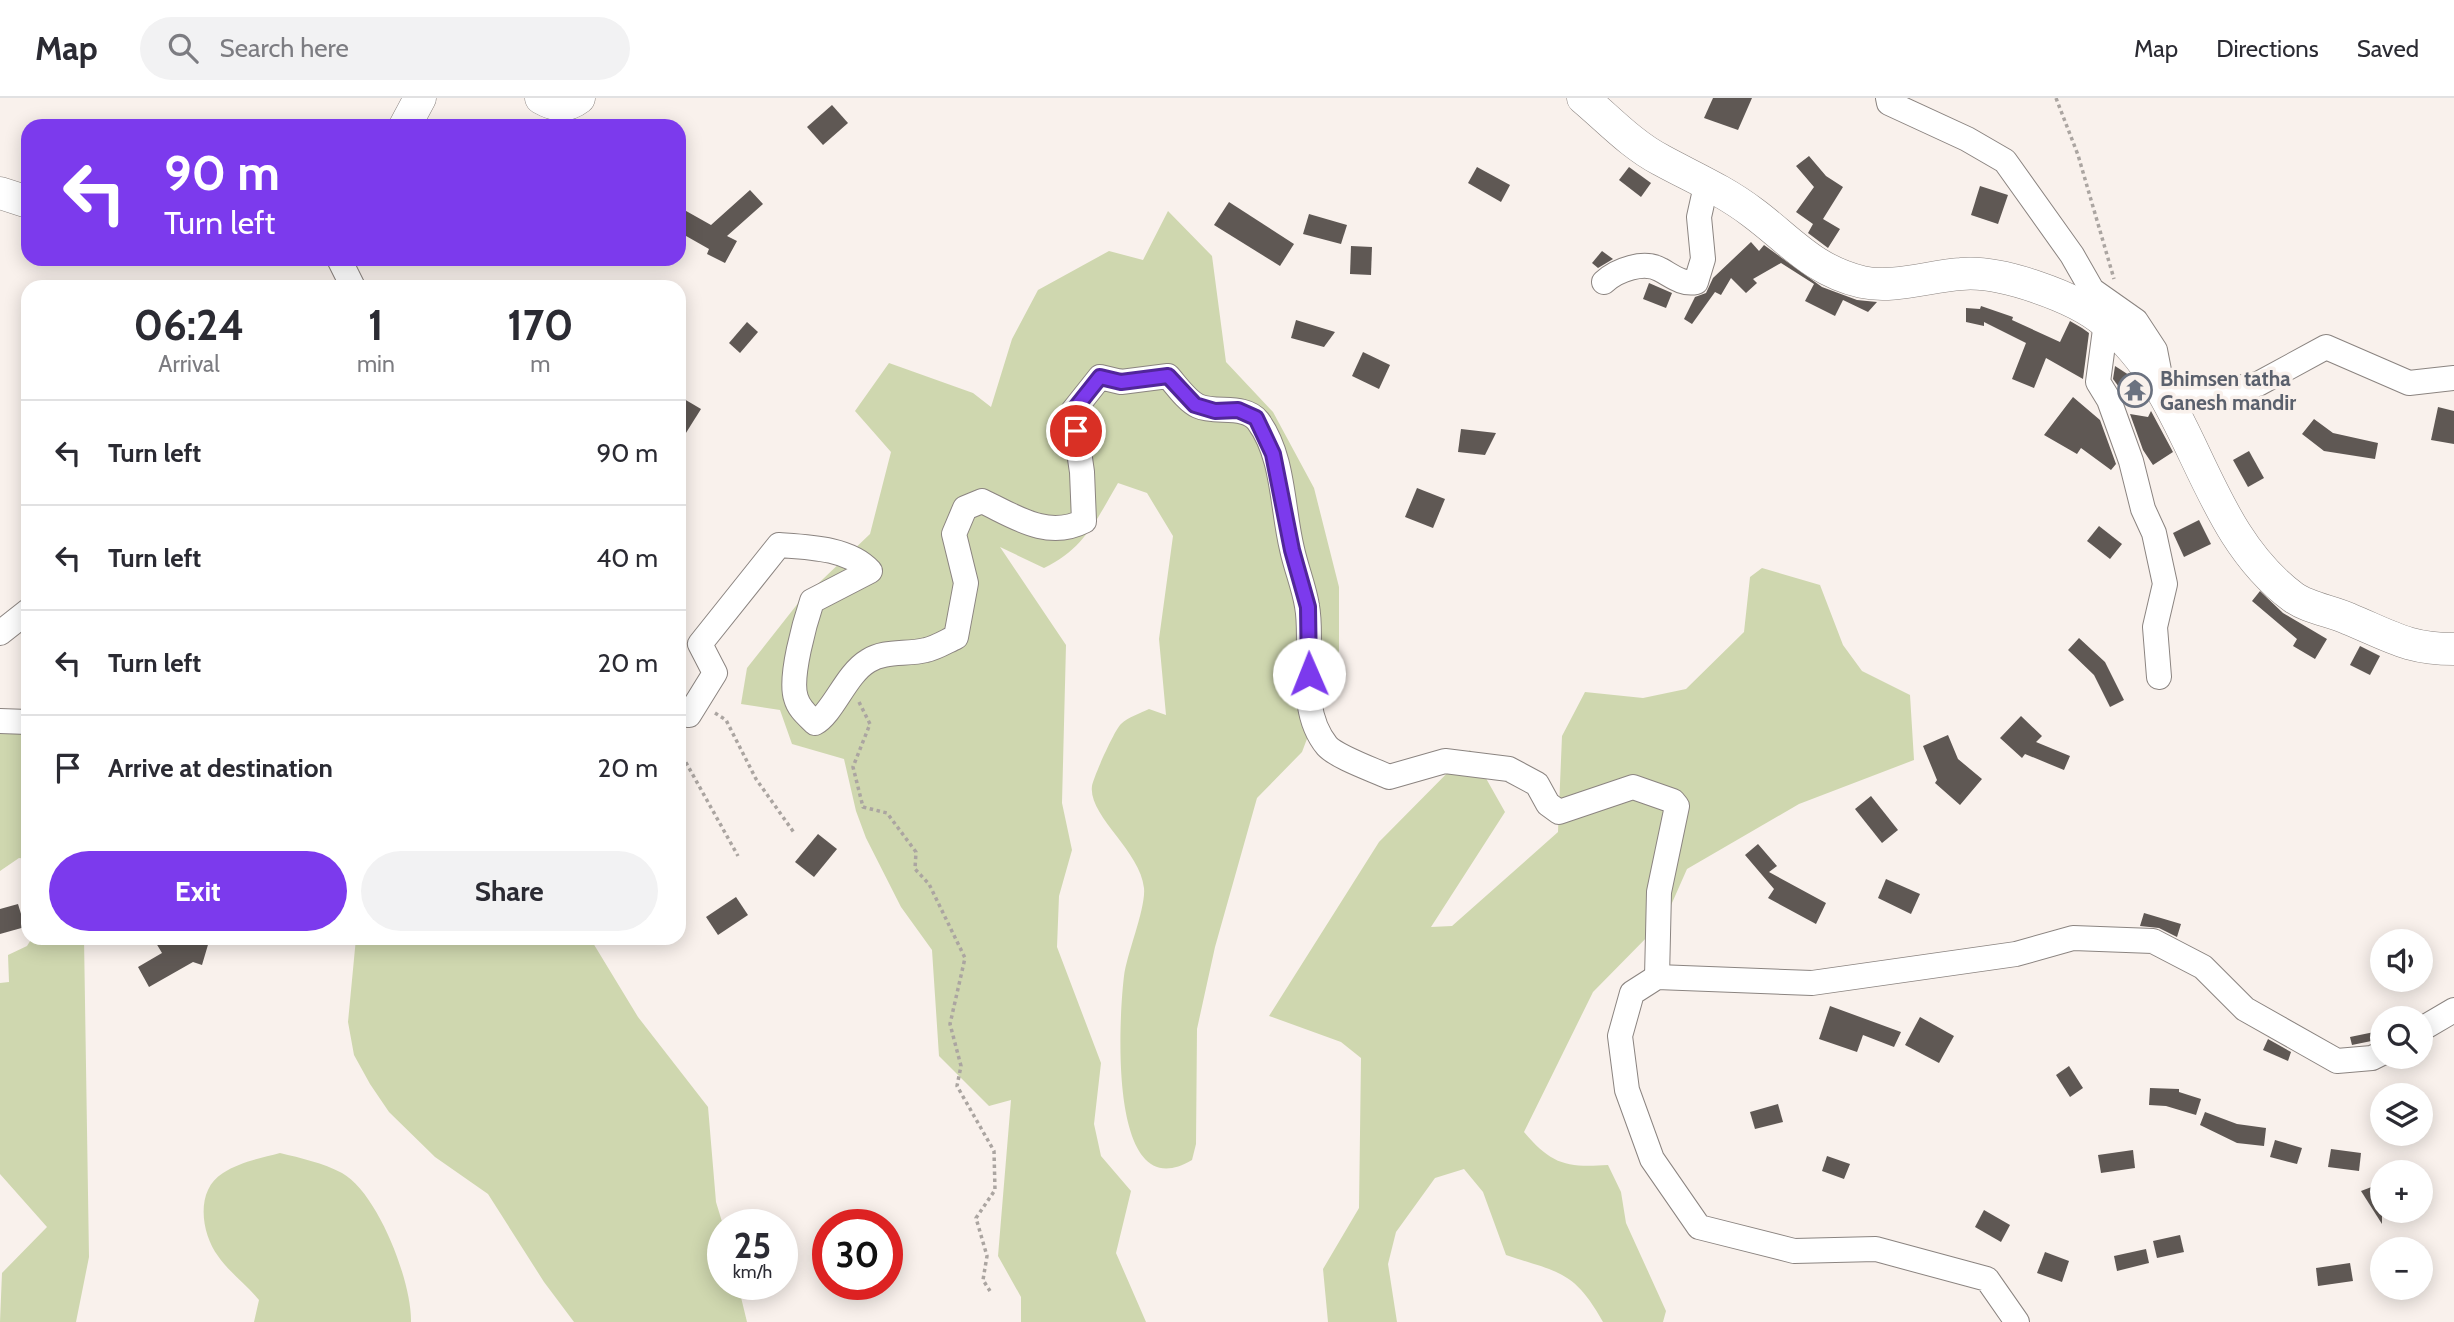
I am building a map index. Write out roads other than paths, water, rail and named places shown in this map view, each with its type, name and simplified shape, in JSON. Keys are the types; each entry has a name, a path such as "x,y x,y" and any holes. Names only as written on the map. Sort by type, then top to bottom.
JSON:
{"main road":[{"path":"409,119 420,98"},
{"path":"541,98 553,105 570,105 579,98"},
{"path":"1583,98 1659,160 1707,181 1753,212 1800,254 1837,274 1864,283 1884,284 1979,273 2114,315 2162,386 2231,530 2250,555 2294,598 2350,619 2396,641 2431,649 2454,649"},
{"path":"0,193 21,200"}],"street":[{"path":"1888,98 1889,103 1967,139 2005,161 2072,255 2092,290 2114,315 2098,382 2109,400 2132,461 2143,509 2154,533 2165,584 2155,627 2159,677"},
{"path":"1604,282 1627,268 1644,267 1659,268 1671,277 1696,282 1703,258 1699,217 1707,181"},
{"path":"2162,386 2220,400 2243,387 2258,384 2326,347 2409,383 2454,378"},
{"path":"687,707 715,673 700,644 779,545 839,554 862,562 870,570 812,601 794,681 800,708 816,723 823,719 848,681 865,662 880,654 928,650 956,637 966,583 954,534 965,508 982,501 1039,528 1059,528 1084,522 1082,472 1073,411 1100,377 1121,382 1168,376 1195,405 1215,411 1238,410 1256,418 1263,429 1279,477 1288,531 1308,607 1309,696 1314,721 1328,747 1389,777 1445,761 1509,769 1537,784 1548,804 1559,812 1633,787 1673,801 1677,806 1659,892 1657,977"},
{"path":"0,633 21,616"},
{"path":"0,721 21,722"},
{"path":"2017,1322 1987,1279 1876,1249 1794,1251 1699,1227 1652,1159 1627,1090 1620,1036 1632,993 1657,977 1812,983 2016,954 2073,938 2153,941 2203,967 2245,1009 2309,1047 2337,1060 2370,1058"},
{"path":"2433,1022 2454,1010"}],"place":[{"name":"Bhimsen tatha Ganesh mandir","path":"2135,390"}]}
